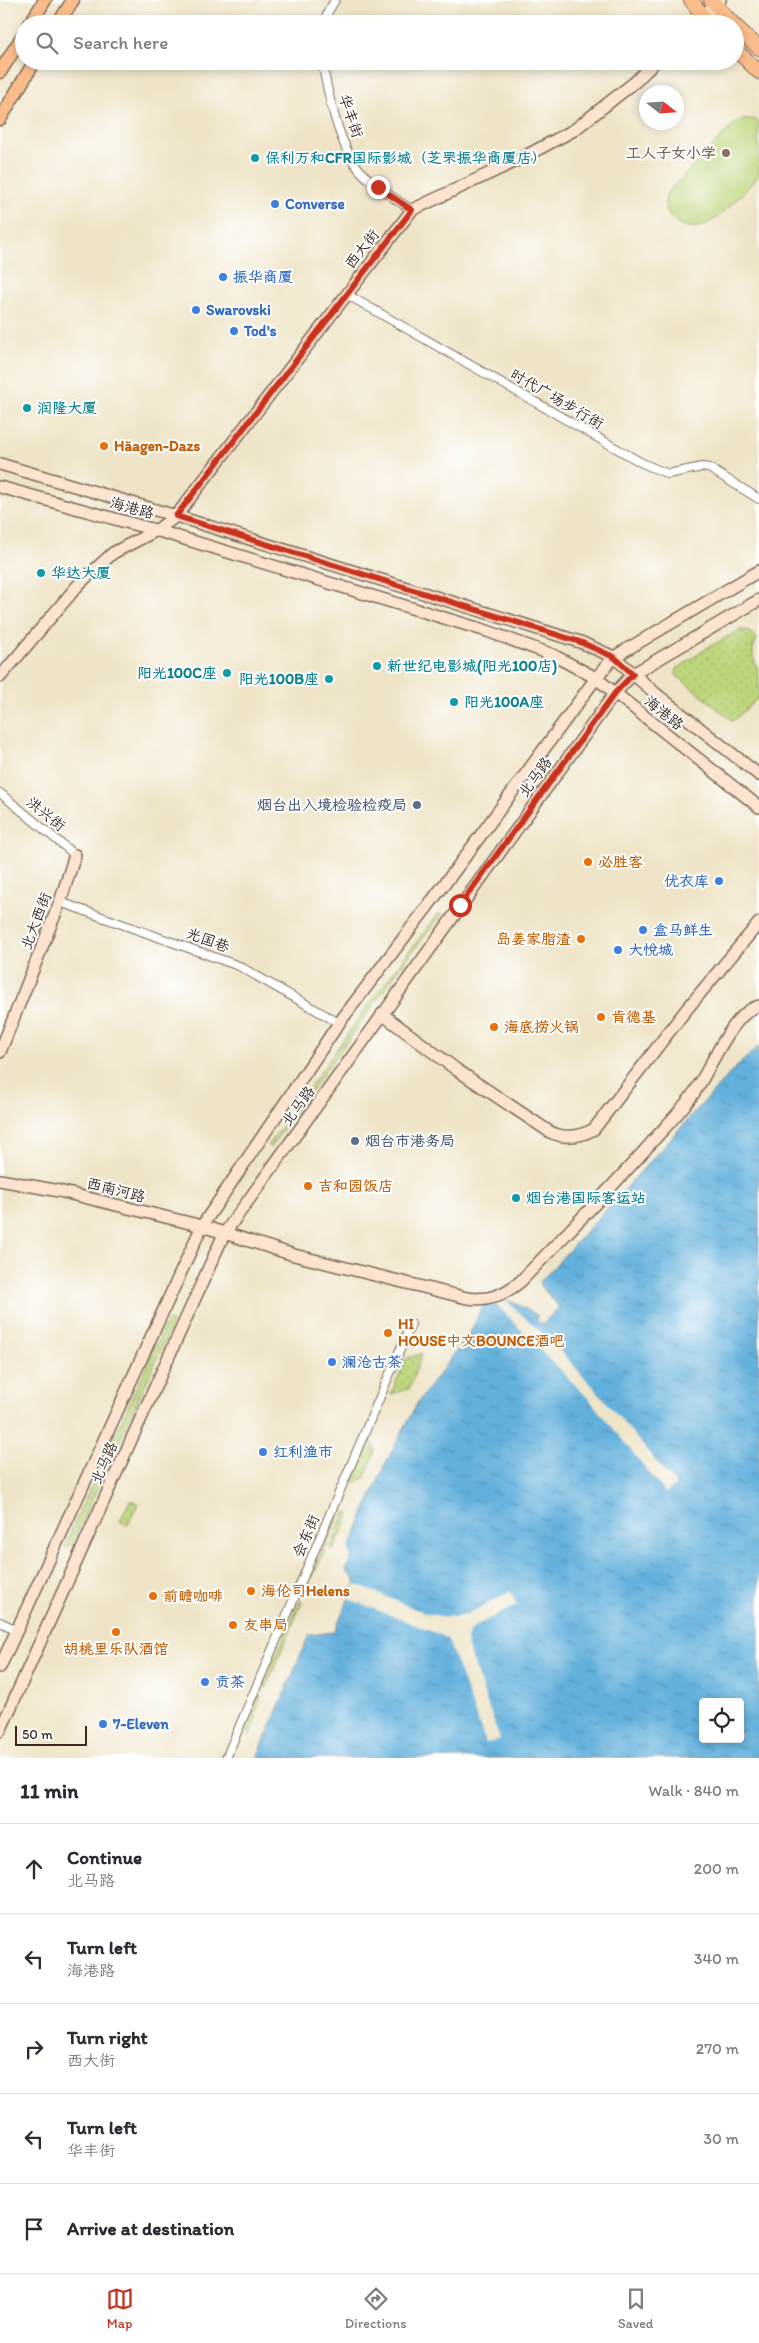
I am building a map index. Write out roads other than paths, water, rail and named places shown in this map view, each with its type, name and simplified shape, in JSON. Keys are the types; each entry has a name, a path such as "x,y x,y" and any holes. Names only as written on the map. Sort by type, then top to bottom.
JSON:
{"highway":[{"path":"691,0 699,15"},
{"path":"715,2 726,15"},
{"path":"744,34 759,48"},
{"path":"744,58 759,72"}],"main road":[{"path":"36,15 45,0"},
{"path":"64,15 73,0"},
{"path":"706,15 715,2"},
{"path":"0,72 15,48"},
{"path":"0,118 29,70"},
{"name":"西大街","path":"0,677 80,584 113,553 157,530 176,516 412,210 520,159 574,130 647,70"},
{"name":"海港路","path":"0,464 176,516 580,642 614,657 759,775"},
{"name":"海港路","path":"0,487 157,530 487,631 553,655 596,678 759,807"},
{"name":"北马路","path":"0,1667 202,1226 339,1023 456,869 596,678 614,657 759,571"},
{"name":"北马路","path":"0,1731 224,1234 615,693 633,674 759,600"},
{"name":"北大西街","path":"0,1052 60,902 75,855"},
{"path":"382,1014 457,1070 550,1132 566,1137 578,1135 594,1129 691,1003 759,923"},
{"name":"西南河路","path":"0,1180 59,1191 202,1226 294,1255 478,1300 506,1293 567,1234 642,1154 694,1093 736,1024 745,1013 759,1006"}],"street":[{"path":"327,15 335,0"},
{"name":"华丰街","path":"323,70 340,132 355,164 378,187 412,210"},
{"name":"时代广场步行街","path":"346,294 642,464 668,474 702,467 709,468 759,499"},
{"name":"洪兴街","path":"0,793 75,855"},
{"name":"光国巷","path":"60,902 238,966 339,1023"},
{"name":"会东街","path":"226,1758 411,1324"},
{"path":"0,1622 17,1630"}],"water":[{"path":"759,1046 759,1758 257,1758 309,1635 334,1632 356,1581 346,1571 352,1554 349,1550 385,1464 418,1402 470,1333 485,1301 498,1298 512,1302 537,1315 537,1321 543,1324 559,1307 540,1285 540,1282 734,1069"}],"place":[{"name":"工人子女小学","path":"726,153"},
{"name":"保利万和CFR国际影城（芝罘振华商厦店）","path":"255,158"},
{"name":"Converse","path":"275,204"},
{"name":"振华商厦","path":"223,277"},
{"name":"Swarovski","path":"196,310"},
{"name":"Tod's","path":"234,331"},
{"name":"润隆大厦","path":"27,408"},
{"name":"Häagen-Dazs","path":"104,446"},
{"name":"华达大厦","path":"41,573"},
{"name":"新世纪电影城(阳光100店)","path":"377,666"},
{"name":"阳光100C座","path":"227,673"},
{"name":"阳光100B座","path":"329,679"},
{"name":"阳光100A座","path":"454,702"},
{"name":"烟台出入境检验检疫局","path":"417,805"},
{"name":"必胜客","path":"588,862"},
{"name":"优衣库","path":"719,881"},
{"name":"盒马鲜生","path":"643,930"},
{"name":"岛姜家脂渣","path":"581,939"},
{"name":"大悦城","path":"618,950"},
{"name":"肯德基","path":"601,1017"},
{"name":"海底捞火锅","path":"494,1027"},
{"name":"烟台市港务局","path":"355,1141"},
{"name":"吉和园饭店","path":"308,1186"},
{"name":"烟台港国际客运站","path":"516,1198"},
{"name":"HI HOUSE中文BOUNCE酒吧","path":"388,1333"},
{"name":"澜沧古茶","path":"332,1362"},
{"name":"红利渔市","path":"263,1452"},
{"name":"海伦司Helens","path":"251,1591"},
{"name":"前瞻咖啡","path":"153,1596"},
{"name":"友串局","path":"233,1625"},
{"name":"胡桃里乐队酒馆","path":"116,1632"},
{"name":"贡茶","path":"205,1682"},
{"name":"7-Eleven","path":"103,1724"}]}
